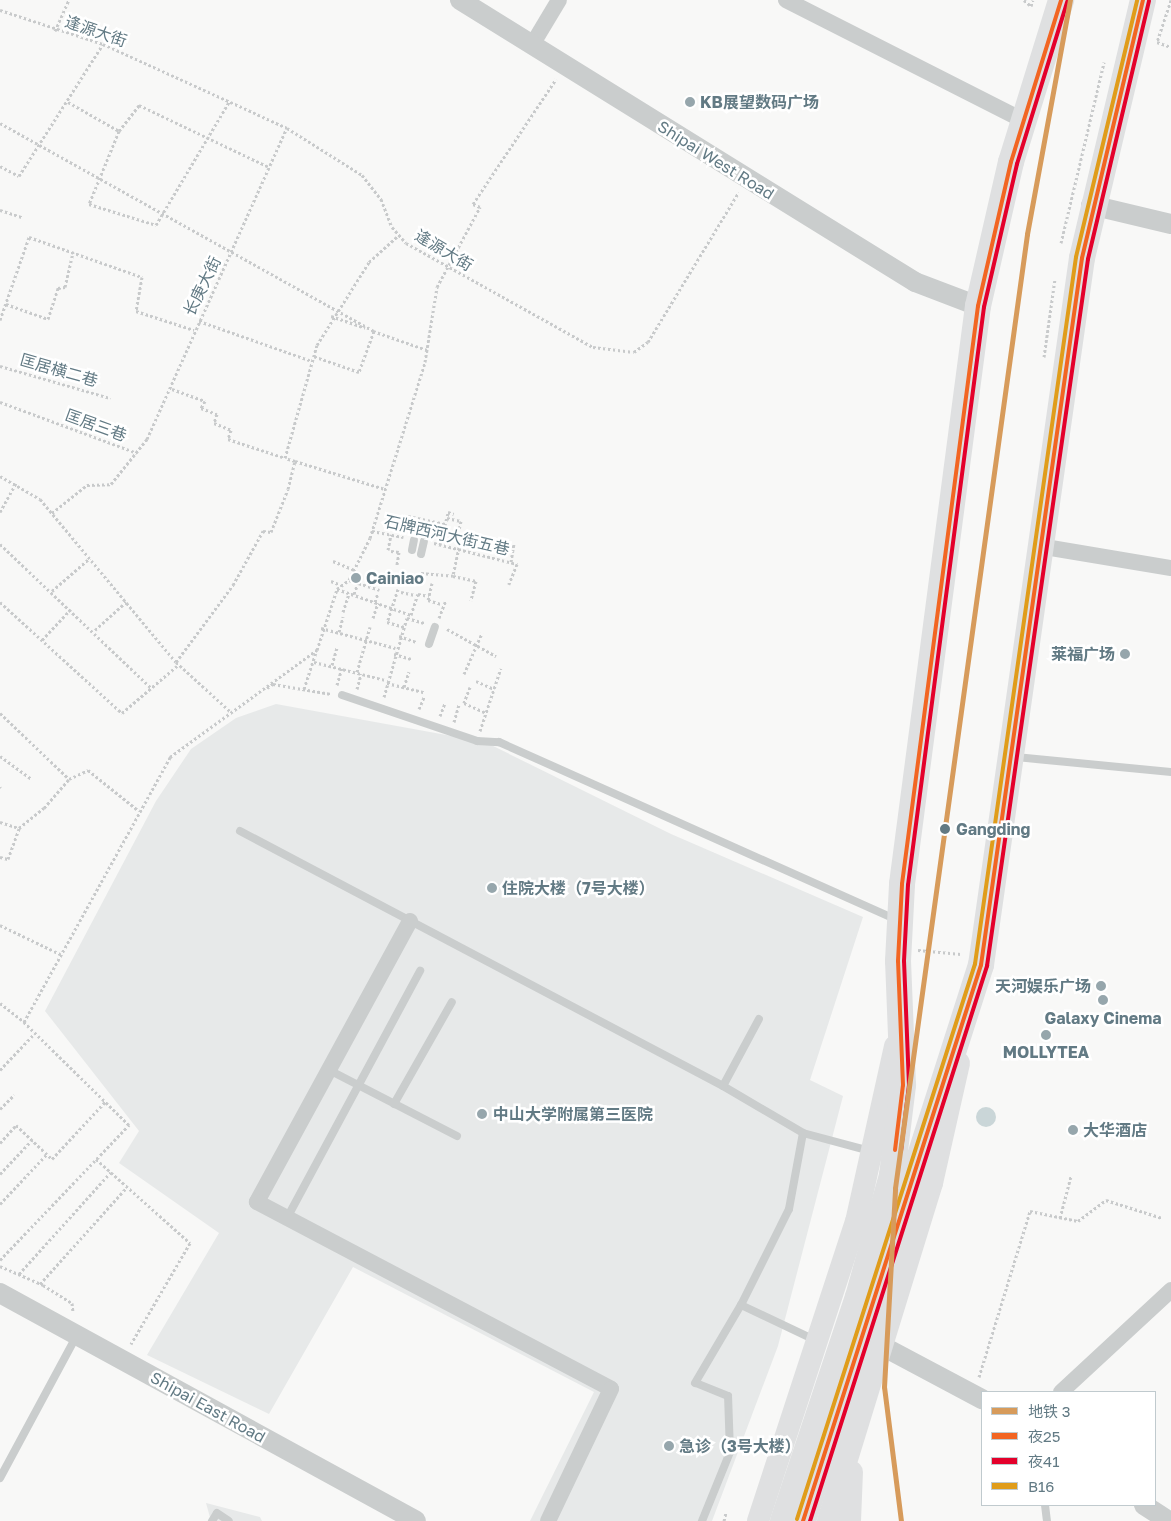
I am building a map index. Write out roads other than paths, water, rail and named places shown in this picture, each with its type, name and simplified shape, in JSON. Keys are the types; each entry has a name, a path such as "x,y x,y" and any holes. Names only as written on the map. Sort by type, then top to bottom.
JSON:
{"highway":[{"path":"803,1521 867,1299 892,1175 903,1085 899,921 978,306 1023,120 1061,0"},
{"path":"783,1521 910,1179 969,1008 989,926 1040,546 1091,204 1142,0"}],"main road":[{"path":"828,1521 884,1347 945,1134 969,1008"},
{"path":"758,1521 818,1342 874,1152 901,1018"},
{"path":"850,1521 853,1446"},
{"path":"782,1449 805,1471 843,1476"}],"street":[{"name":"Shipai West Road","path":"460,0 915,282 978,306"},
{"path":"532,45 559,0"},
{"path":"786,0 1023,120"},
{"path":"1091,204 1171,224"},
{"path":"1040,546 1171,568"},
{"path":"410,921 257,1202 611,1389 548,1521"},
{"path":"1062,1391 1171,1290"},
{"name":"Shipai East Road","path":"0,1292 416,1521"},
{"path":"884,1347 978,1397"},
{"path":"1146,1506 1169,1521"}],"lane":[{"path":"412,550 414,540"},
{"path":"421,554 424,542"},
{"path":"429,644 434,627"},
{"path":"342,695 477,741 499,742 899,921"},
{"path":"1013,757 1171,772"},
{"path":"240,831 723,1086 802,1133 874,1152"},
{"path":"287,1218 420,971"},
{"path":"394,1104 452,1002"},
{"path":"723,1086 759,1019"},
{"path":"329,1070 457,1136"},
{"path":"702,1521 730,1452 728,1396 695,1383 741,1305 789,1209 802,1133"},
{"path":"741,1305 818,1342"},
{"path":"0,1478 77,1335"},
{"path":"1045,1506 1047,1521"},
{"path":"212,1521 217,1513 229,1521"}],"metro line":[{"name":"3","path":"901,1521 884,1387 895,1188 1027,234 1070,0"}],"place":[{"name":"KB展望数码广场","path":"690,102"},
{"name":"Cainiao","path":"356,578"},
{"name":"莱福广场","path":"1125,654"},
{"name":"Gangding","path":"945,829"},
{"name":"住院大楼（7号大楼）","path":"492,888"},
{"name":"天河娱乐广场","path":"1101,986"},
{"name":"Galaxy Cinema","path":"1103,1000"},
{"name":"MOLLYTEA","path":"1046,1035"},
{"name":"中山大学附属第三医院","path":"482,1114"},
{"name":"大华酒店","path":"1073,1130"},
{"name":"急诊（3号大楼）","path":"669,1446"}]}
